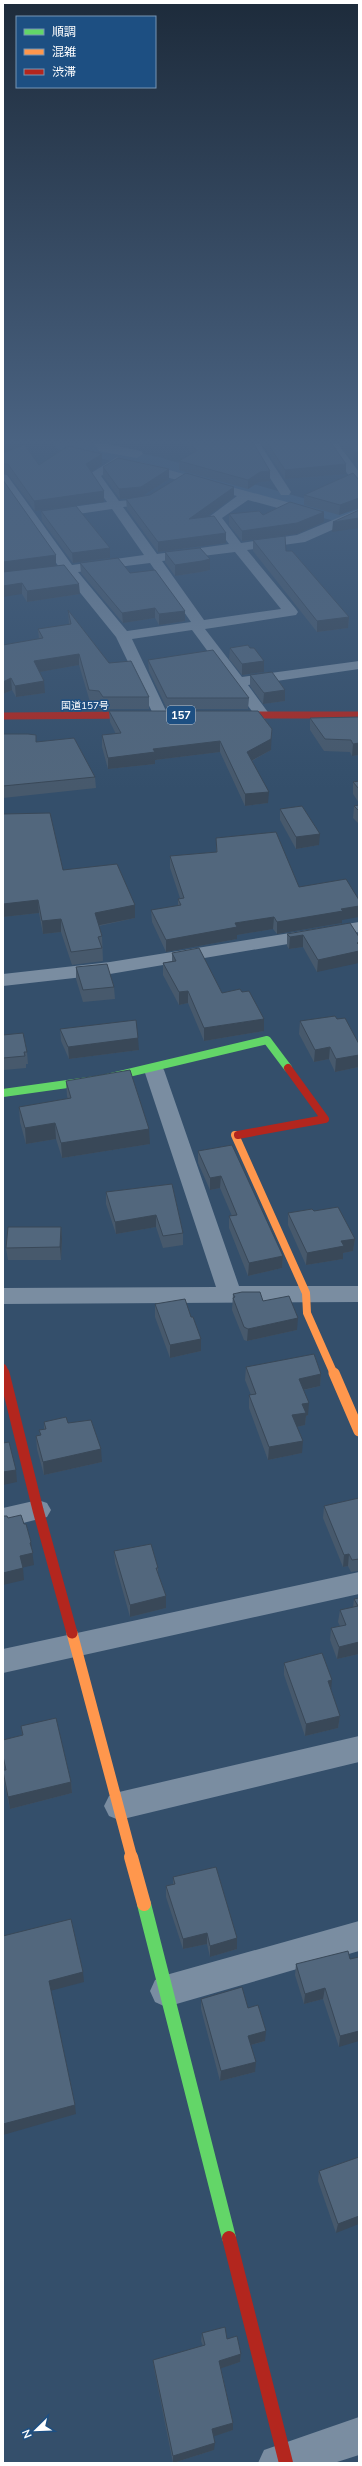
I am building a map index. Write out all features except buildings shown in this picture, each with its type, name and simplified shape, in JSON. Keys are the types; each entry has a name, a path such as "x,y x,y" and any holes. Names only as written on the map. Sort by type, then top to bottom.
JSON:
{"main road":[{"name":"国道157号","path":"3,716 164,715"},
{"path":"223,715 359,715"},
{"path":"3,1093 56,1089 154,1070 267,1040 325,1119 235,1136 306,1293 307,1313 359,1431"},
{"path":"5,1381 38,1510 119,1806 283,2462"}],"street":[{"path":"61,559 123,636 164,715"},
{"path":"3,578 145,559"},
{"path":"154,559 199,623 196,626"},
{"path":"123,636 292,612 248,559"},
{"path":"196,626 262,715"},
{"path":"237,682 359,665"},
{"path":"3,980 110,968 359,927"},
{"path":"154,1070 230,1293"},
{"path":"3,1296 230,1293 359,1294"},
{"path":"3,1518 38,1510"},
{"path":"3,1661 359,1583"},
{"path":"119,1806 359,1749"},
{"path":"166,1991 359,1936"},
{"path":"283,2462 359,2436"}],"traffic: fast":[{"path":"3,1093 103,1079 267,1040 288,1068"},
{"path":"144,1904 229,2238"}],"traffic: slow":[{"path":"238,1135 235,1135 306,1293 307,1313 359,1431"},
{"path":"72,1633 144,1904"}],"traffic: jam":[{"path":"3,716 140,715"},
{"path":"232,715 359,715"},
{"path":"238,1135 325,1119 288,1068"},
{"path":"3,1368 38,1510 72,1633"},
{"path":"229,2238 286,2463"}]}
